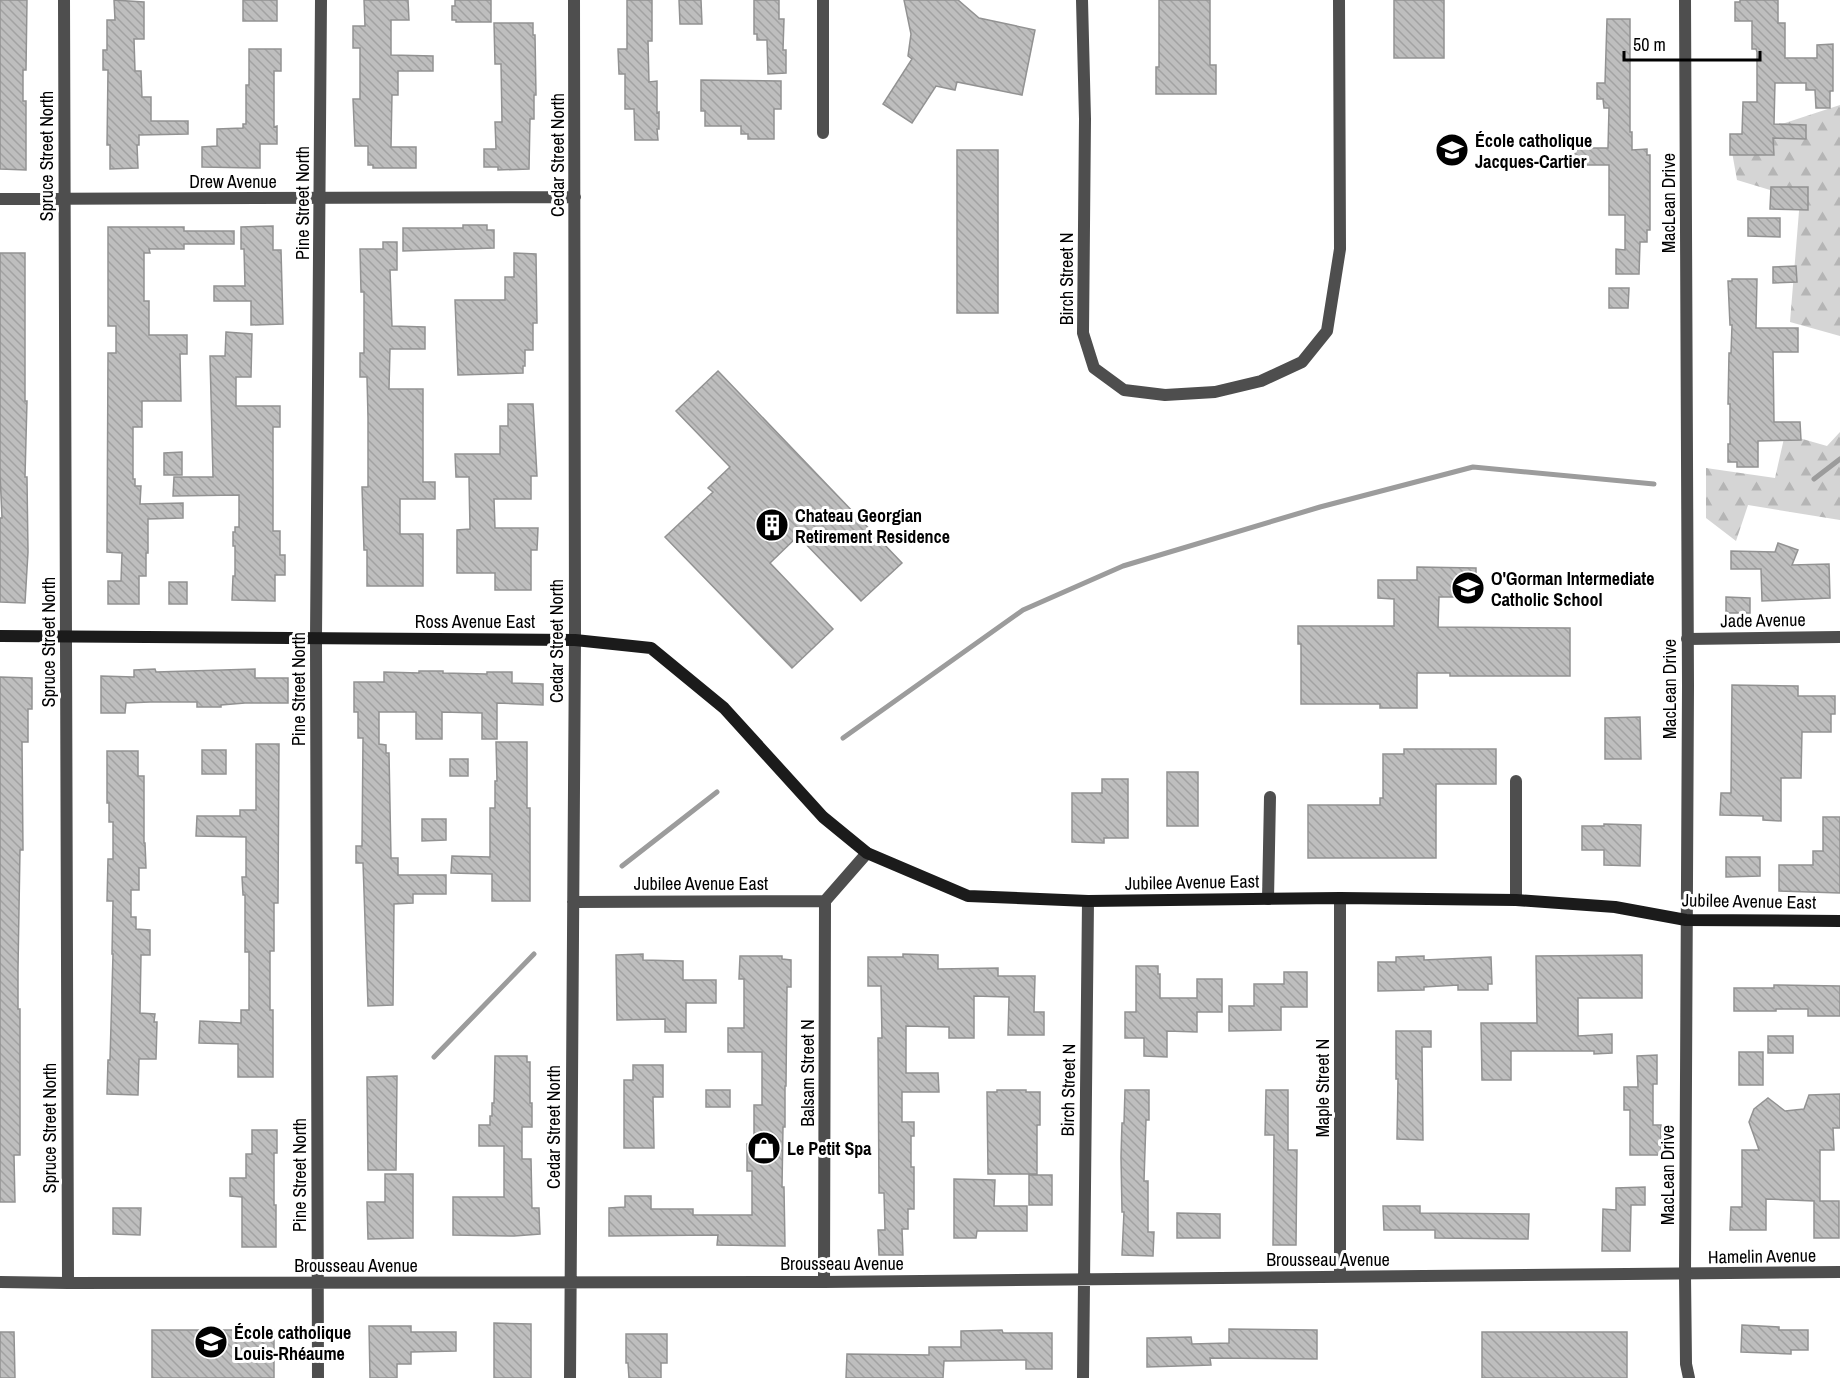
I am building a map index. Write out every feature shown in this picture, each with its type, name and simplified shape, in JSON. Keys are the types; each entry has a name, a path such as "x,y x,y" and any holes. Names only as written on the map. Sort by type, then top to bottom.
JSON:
{"main road":[{"name":"Ross Avenue East","path":"0,636 575,639 651,648 724,708 823,817 867,853"},
{"name":"Jubilee Avenue East","path":"867,853 968,896 1089,901 1340,898 1516,900 1615,907 1686,920 1840,921"}],"street":[{"name":"Spruce Street North","path":"64,0 68,1283"},
{"name":"Pine Street North","path":"318,1378 316,638 321,0"},
{"name":"Cedar Street North","path":"570,1378 575,639 574,0"},
{"path":"823,0 823,134"},
{"name":"Birch Street N","path":"1082,0 1085,119 1083,333 1094,368 1124,390 1165,395 1215,392 1261,381 1302,362 1326,331 1340,249 1339,0"},
{"name":"MacLean Drive","path":"1685,0 1687,639 1685,1275 1686,1364 1689,1378"},
{"name":"Drew Avenue","path":"0,199 575,197"},
{"name":"Jade Avenue","path":"1687,639 1840,637"},
{"path":"1516,781 1516,900"},
{"path":"1268,899 1270,797"},
{"path":"825,901 867,853"},
{"name":"Maple Street N","path":"1340,898 1340,1277"},
{"name":"Jubilee Avenue East","path":"573,902 825,901"},
{"name":"Balsam Street N","path":"824,1282 825,901"},
{"name":"Birch Street N","path":"1083,1378 1089,901"},
{"name":"Hamelin Avenue","path":"1685,1275 1840,1272"},
{"name":"Brousseau Avenue","path":"0,1282 824,1282 1685,1275"}],"green space":[{"path":"1840,105 1840,336 1790,322 1800,199 1737,180 1732,152 1770,128"},
{"path":"1840,432 1840,520 1748,505 1736,541 1706,518 1706,468 1775,478 1785,434 1827,446"}],"building":[{"path":"0,0 27,0 26,70 23,70 23,101 26,101 26,170 0,169"},
{"path":"114,0 144,2 144,39 134,39 135,71 141,71 142,97 151,97 151,121 188,121 188,134 139,135 138,168 110,169 110,145 107,145 108,70 103,70 103,50 107,50 107,20 115,20"},
{"path":"243,0 277,0 277,21 243,21"},
{"path":"364,0 408,0 409,20 391,20 391,55 433,56 433,71 398,71 398,95 392,95 391,147 416,147 416,168 373,168 373,165 368,165 368,146 355,146 353,99 360,99 360,48 353,48 353,26 365,26"},
{"path":"455,0 491,0 491,22 452,20 452,6 455,6"},
{"path":"627,0 652,0 652,41 648,41 649,82 657,81 658,140 635,140 634,109 625,109 625,74 619,74 618,49 627,49"},
{"path":"679,0 701,0 702,24 680,24"},
{"path":"754,0 779,0 779,19 784,19 783,50 786,50 786,73 768,74 767,40 757,40 757,34 754,34"},
{"path":"904,0 958,0 979,18 1035,30 1022,95 957,82 955,90 936,86 912,123 883,104 912,59 908,56 911,34"},
{"path":"1159,0 1210,0 1210,65 1216,65 1216,94 1156,94 1156,67 1159,67"},
{"path":"1394,0 1444,0 1444,58 1394,58"},
{"path":"1740,0 1778,0 1778,23 1785,23 1785,58 1817,58 1817,45 1833,44 1833,91 1830,91 1830,108 1816,108 1815,90 1806,90 1806,83 1775,83 1774,124 1806,125 1806,139 1773,138 1774,155 1730,155 1730,134 1742,134 1743,102 1757,102 1757,52 1756,49 1752,49 1752,21 1735,21 1735,2 1740,2"},
{"path":"1607,19 1630,19 1632,150 1647,149 1647,155 1650,155 1650,230 1647,230 1647,242 1640,242 1639,274 1616,274 1616,249 1625,250 1625,215 1609,215 1609,165 1572,165 1572,148 1608,148 1609,108 1604,108 1603,99 1597,99 1597,83 1605,83"},
{"path":"494,23 533,23 536,95 534,95 534,119 530,119 529,169 498,170 498,167 484,167 484,149 496,149 495,122 502,122 501,64 495,64"},
{"path":"249,49 281,49 281,71 274,71 274,127 277,126 277,144 260,144 260,168 202,167 202,147 217,146 217,129 243,128 243,124 246,124"},
{"path":"701,80 781,81 781,109 774,109 774,139 748,139 748,134 741,134 741,126 705,126 705,111 701,111"},
{"path":"957,150 998,150 998,313 957,313"},
{"path":"1771,187 1808,187 1808,210 1770,209"},
{"path":"1748,218 1780,218 1780,237 1748,236"},
{"path":"463,225 487,225 487,230 494,230 494,248 403,251 403,228 463,228"},
{"path":"273,226 273,250 281,250 283,324 251,325 251,301 214,301 214,286 245,286 241,227"},
{"path":"108,227 184,227 184,231 234,231 234,244 184,244 184,249 149,249 150,253 144,253 144,301 149,301 149,335 187,335 187,354 180,354 181,401 142,401 142,427 133,427 133,479 135,479 135,486 141,486 140,504 183,503 183,518 148,519 146,576 139,576 139,604 108,604 108,581 121,581 122,553 107,552 108,353 116,353 116,326 108,326"},
{"path":"383,242 397,242 397,270 390,270 392,326 425,327 425,349 390,349 389,389 423,389 423,482 435,482 435,499 400,499 400,534 423,534 423,586 367,586 367,550 364,550 362,487 368,487 368,418 367,377 360,377 360,353 364,353 364,292 361,292 360,249 383,249"},
{"path":"0,253 25,253 25,401 27,401 25,477 27,477 28,552 25,603 0,602 0,518 2,518"},
{"path":"514,253 536,254 537,323 533,323 533,350 525,350 523,373 458,375 455,300 505,300 505,277 514,277"},
{"path":"1796,266 1797,282 1773,283 1773,267"},
{"path":"1757,279 1756,328 1798,328 1798,352 1773,352 1774,422 1800,422 1801,440 1758,441 1758,467 1737,467 1737,462 1728,462 1728,444 1730,444 1729,353 1731,353 1732,325 1730,325 1728,281"},
{"path":"1609,288 1629,288 1628,308 1609,308"},
{"path":"226,332 252,334 251,377 236,377 236,406 280,406 280,427 273,427 273,531 280,531 280,555 285,555 285,575 275,575 275,601 232,600 233,576 235,576 233,532 235,532 235,527 239,527 239,495 173,496 174,477 213,477 210,356 225,356"},
{"name":"Chateau Georgian Retirement Residence","path":"718,371 902,563 861,601 798,536 770,563 833,629 792,668 665,537 713,492 708,488 730,467 676,411"},
{"path":"508,404 533,404 537,476 531,476 531,499 494,499 495,528 538,528 537,550 531,550 531,590 495,590 495,573 457,573 457,530 470,529 469,477 456,477 455,454 500,454 500,426 508,426"},
{"path":"182,452 182,475 164,475 164,453"},
{"path":"1778,543 1798,550 1792,565 1829,564 1830,598 1762,601 1761,569 1731,569 1731,551 1775,552"},
{"name":"O'Gorman Intermediate Catholic School","path":"1417,567 1476,568 1476,597 1439,597 1438,627 1570,628 1570,676 1450,676 1450,673 1417,673 1417,708 1380,708 1380,704 1301,704 1301,644 1298,644 1298,626 1394,626 1394,599 1378,598 1378,580 1417,580"},
{"path":"169,582 187,582 187,604 169,604"},
{"path":"1726,597 1750,598 1750,613 1726,613"},
{"path":"155,669 156,672 255,669 255,678 288,678 288,703 245,703 221,705 221,707 197,707 197,702 126,703 125,713 101,713 101,676 134,677 134,670"},
{"path":"419,671 487,674 487,672 512,672 512,683 543,684 543,705 497,703 497,739 482,739 482,713 442,712 442,739 416,739 416,712 379,712 379,744 386,745 386,753 389,753 391,858 398,858 398,875 446,875 446,894 413,894 413,903 394,904 393,1005 368,1006 363,863 356,863 356,846 362,846 363,738 358,738 358,712 354,712 354,682 384,682 384,672 419,673"},
{"path":"0,677 32,678 32,709 28,709 28,742 22,742 23,850 20,850 18,969 20,1155 14,1155 15,1202 0,1202"},
{"path":"1732,685 1798,686 1798,696 1835,696 1835,714 1831,714 1831,732 1802,732 1801,778 1781,778 1781,821 1763,820 1763,816 1720,815 1721,793 1731,793"},
{"path":"1640,717 1641,759 1605,759 1605,718"},
{"path":"496,742 527,742 530,901 492,901 492,874 451,873 452,856 490,857 490,808 495,808 495,781 497,781"},
{"path":"256,744 279,744 278,903 274,903 274,951 270,951 273,1077 238,1077 238,1044 199,1043 200,1021 241,1023 241,1010 249,1010 249,952 245,952 245,895 243,895 242,877 246,877 246,837 196,836 197,816 240,816 240,810 256,810"},
{"path":"1404,749 1496,749 1496,784 1436,784 1436,858 1308,858 1308,805 1380,805 1380,798 1383,798 1383,754 1404,754"},
{"path":"202,750 226,750 226,774 202,774"},
{"path":"107,751 138,751 138,776 144,776 146,868 139,868 139,890 131,890 131,917 136,917 136,929 150,930 150,955 141,955 140,1013 155,1014 154,1022 157,1022 156,1059 139,1059 138,1095 107,1094 108,1060 110,1060 113,901 107,901 108,859 113,859 113,822 109,822 109,803 107,803"},
{"path":"450,759 468,759 468,776 450,776"},
{"path":"1167,772 1198,772 1198,826 1167,826"},
{"path":"1102,779 1128,779 1128,838 1104,838 1104,843 1072,842 1072,793 1102,793"},
{"path":"1823,817 1840,817 1840,893 1779,891 1779,865 1813,865 1813,851 1823,851"},
{"path":"422,819 446,819 446,840 422,841"},
{"path":"1604,824 1641,825 1640,866 1604,865 1604,850 1582,850 1582,826 1604,826"},
{"path":"1726,857 1760,857 1760,876 1726,877"},
{"path":"643,954 643,960 683,961 683,980 716,980 716,1003 686,1003 686,1032 665,1032 665,1019 617,1020 616,955"},
{"path":"903,954 938,955 938,969 998,968 998,976 1035,976 1034,1012 1044,1012 1044,1035 1008,1035 1009,997 974,996 974,1038 949,1038 949,1027 906,1026 906,1073 938,1073 939,1092 902,1092 902,1122 914,1122 914,1136 911,1136 911,1167 914,1167 914,1209 908,1209 908,1229 902,1229 903,1255 879,1255 878,1230 885,1230 884,1193 879,1193 878,1038 882,1038 881,986 868,986 868,957 903,957"},
{"path":"1642,955 1642,998 1578,998 1578,1036 1612,1034 1612,1053 1511,1051 1511,1080 1482,1080 1481,1023 1537,1023 1536,956"},
{"path":"740,956 782,956 782,959 791,960 791,987 787,987 785,1127 783,1127 782,1187 784,1187 785,1246 717,1245 718,1235 609,1236 609,1208 625,1207 625,1196 651,1196 651,1209 693,1209 693,1215 752,1215 752,1171 747,1171 747,1144 754,1144 754,1105 762,1105 762,1052 728,1052 728,1028 744,1028 744,979 739,979"},
{"path":"1424,956 1424,960 1491,957 1492,984 1488,984 1488,990 1458,990 1458,985 1424,987 1424,990 1378,991 1378,962 1396,962 1396,957"},
{"path":"1136,966 1158,966 1160,998 1197,998 1197,979 1222,979 1222,1012 1197,1012 1197,1032 1167,1031 1167,1057 1144,1056 1144,1038 1125,1038 1125,1012 1136,1012"},
{"path":"1284,972 1307,972 1307,1007 1281,1007 1281,1030 1229,1031 1229,1006 1254,1006 1254,984 1284,984"},
{"path":"1774,985 1840,986 1840,1016 1808,1016 1808,1009 1734,1011 1734,988 1774,988"},
{"path":"1396,1031 1431,1031 1431,1047 1422,1047 1423,1140 1397,1139"},
{"path":"1768,1036 1793,1036 1793,1053 1768,1053"},
{"path":"1739,1052 1763,1052 1763,1085 1739,1085"},
{"path":"1657,1055 1657,1084 1653,1084 1653,1125 1661,1125 1661,1155 1630,1155 1630,1110 1624,1110 1624,1087 1638,1087 1637,1056"},
{"path":"495,1056 527,1056 527,1062 530,1062 532,1127 522,1127 522,1159 531,1159 532,1208 539,1208 540,1234 453,1235 453,1197 504,1197 504,1146 479,1146 479,1125 490,1125 490,1116 492,1116"},
{"path":"633,1065 663,1065 663,1097 653,1097 654,1148 624,1148 624,1080 633,1080"},
{"path":"397,1076 396,1170 368,1170 367,1077"},
{"path":"706,1090 730,1090 730,1107 706,1107"},
{"path":"997,1090 1040,1092 1037,1174 988,1174 987,1092 997,1092"},
{"path":"1125,1090 1149,1090 1144,1181 1148,1181 1148,1232 1154,1232 1153,1256 1122,1255 1124,1212 1122,1212 1121,1157"},
{"path":"1266,1090 1288,1090 1288,1150 1297,1150 1296,1245 1273,1245 1274,1135 1265,1135"},
{"path":"1840,1094 1840,1128 1833,1128 1834,1150 1820,1150 1820,1201 1839,1201 1839,1238 1814,1238 1814,1201 1766,1199 1766,1230 1730,1230 1731,1207 1742,1207 1742,1150 1759,1150 1749,1122 1754,1109 1768,1098 1785,1111 1804,1109 1809,1095"},
{"path":"252,1130 277,1130 277,1153 274,1153 276,1247 242,1247 242,1197 230,1196 230,1178 246,1178 246,1154 252,1154"},
{"path":"385,1174 413,1174 413,1238 368,1239 367,1202 385,1202"},
{"path":"1029,1175 1052,1175 1052,1205 1029,1205"},
{"path":"954,1179 995,1180 994,1206 1027,1206 1027,1231 977,1231 976,1238 954,1238"},
{"path":"1645,1187 1645,1205 1631,1205 1630,1251 1602,1251 1603,1209 1616,1210 1616,1188"},
{"path":"1383,1206 1420,1206 1420,1213 1529,1214 1528,1239 1435,1238 1435,1230 1384,1230"},
{"path":"113,1208 141,1208 140,1235 113,1234"},
{"path":"1177,1213 1220,1214 1220,1238 1177,1238"},
{"path":"494,1323 531,1324 531,1378 494,1378"},
{"path":"1742,1325 1779,1327 1779,1330 1808,1330 1808,1350 1791,1350 1791,1354 1741,1352"},
{"path":"369,1326 411,1326 411,1332 456,1332 456,1351 411,1352 411,1364 397,1364 397,1378 370,1378"},
{"path":"1229,1329 1317,1330 1317,1359 1210,1358 1211,1365 1147,1367 1147,1338 1191,1337 1192,1344 1229,1343"},
{"path":"152,1330 274,1330 274,1378 152,1378"},
{"path":"1002,1330 1003,1333 1052,1333 1052,1369 1026,1369 1026,1360 944,1361 943,1378 846,1378 847,1354 929,1355 929,1347 961,1347 961,1331"},
{"path":"0,1332 14,1332 15,1378 0,1378"},
{"path":"1482,1332 1627,1332 1627,1378 1482,1378"},
{"path":"626,1334 667,1334 667,1363 661,1363 661,1378 629,1378 628,1363 626,1363"}],"waterway":[{"path":"1814,479 1840,459"},
{"path":"843,738 1023,610 1123,566 1320,507 1473,467 1654,484"},
{"path":"622,866 717,792"},
{"path":"434,1057 534,954"}],"place":[{"name":"École catholique Jacques-Cartier","path":"1452,150"},
{"name":"Chateau Georgian Retirement Residence","path":"772,525"},
{"name":"O'Gorman Intermediate Catholic School","path":"1468,588"},
{"name":"Le Petit Spa","path":"764,1148"},
{"name":"École catholique Louis-Rhéaume","path":"211,1342"}]}
